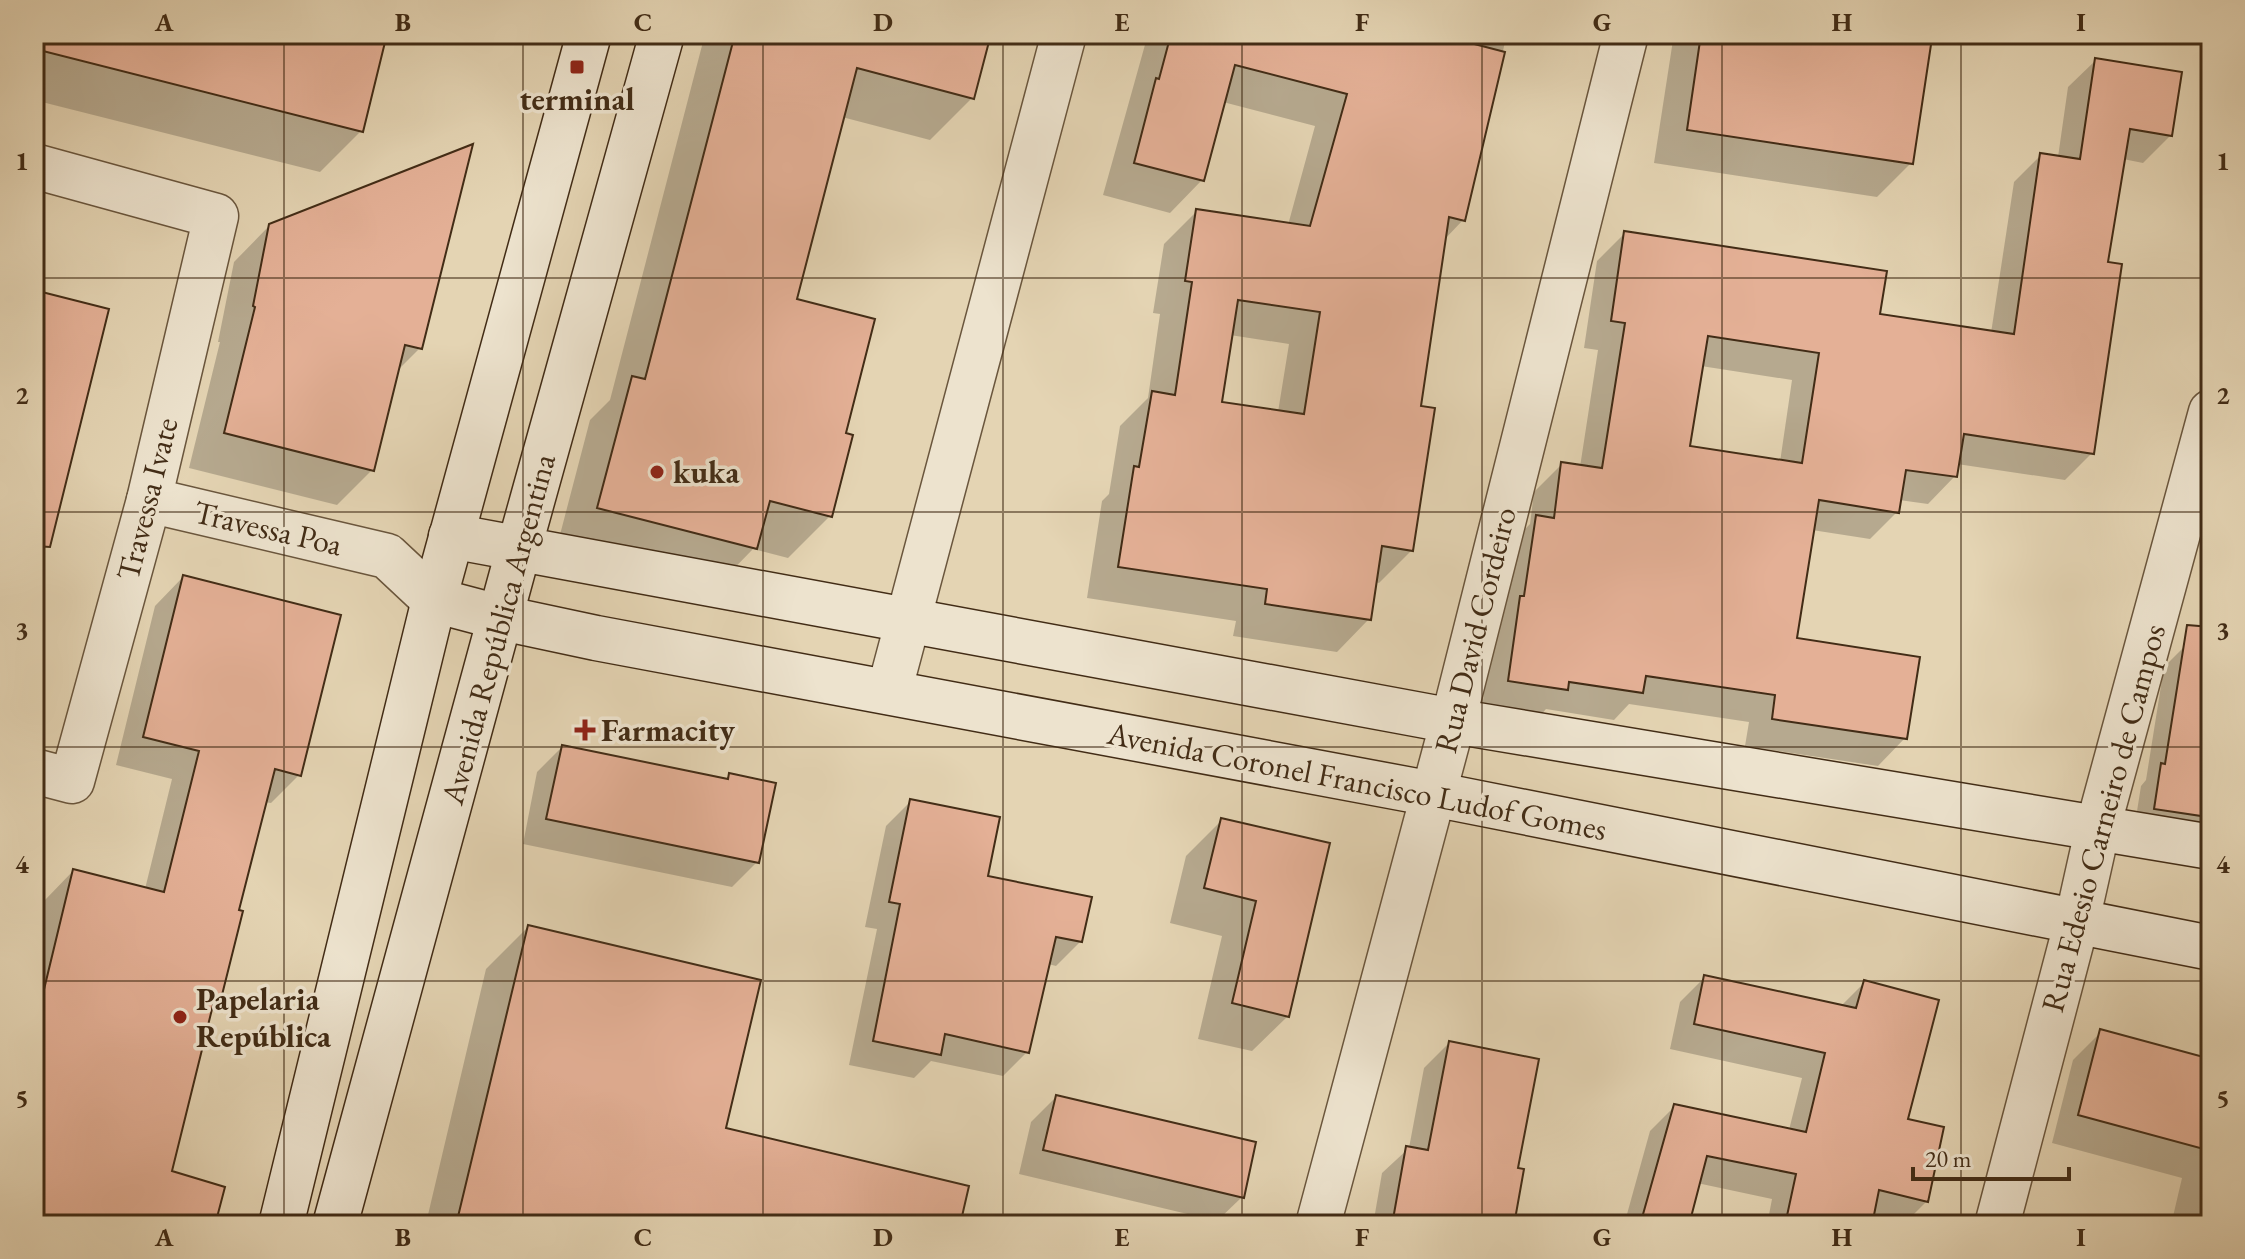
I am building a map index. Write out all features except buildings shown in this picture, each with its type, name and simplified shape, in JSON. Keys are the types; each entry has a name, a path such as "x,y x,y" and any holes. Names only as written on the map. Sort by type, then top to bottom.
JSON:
{"street":[{"name":"Avenida República Argentina","path":"281,1225 434,600 589,34"},
{"name":"Avenida República Argentina","path":"335,1225 662,34"},
{"path":"889,692 1064,34"},
{"name":"Rua David Cordeiro","path":"1318,1225 1453,721 1626,34"},
{"name":"Travessa Ivate","path":"34,166 216,216 149,500 53,776"},
{"name":"Rua Edesio Carneiro de Campos","path":"1997,1225 2077,921 2098,827 2211,412"},
{"name":"Travessa Poa","path":"149,500 387,556 434,600"},
{"path":"451,536 1453,721 2211,847"},
{"name":"Travessa Poa","path":"387,556 451,536"},
{"name":"Avenida Coronel Francisco Ludof Gomes","path":"434,600 502,618 1433,794 2211,948"}],"place":[{"name":"terminal","path":"577,67"},
{"name":"kuka","path":"657,472"},
{"name":"Farmacity","path":"585,730"},
{"name":"Papelaria República","path":"180,1017"}]}
